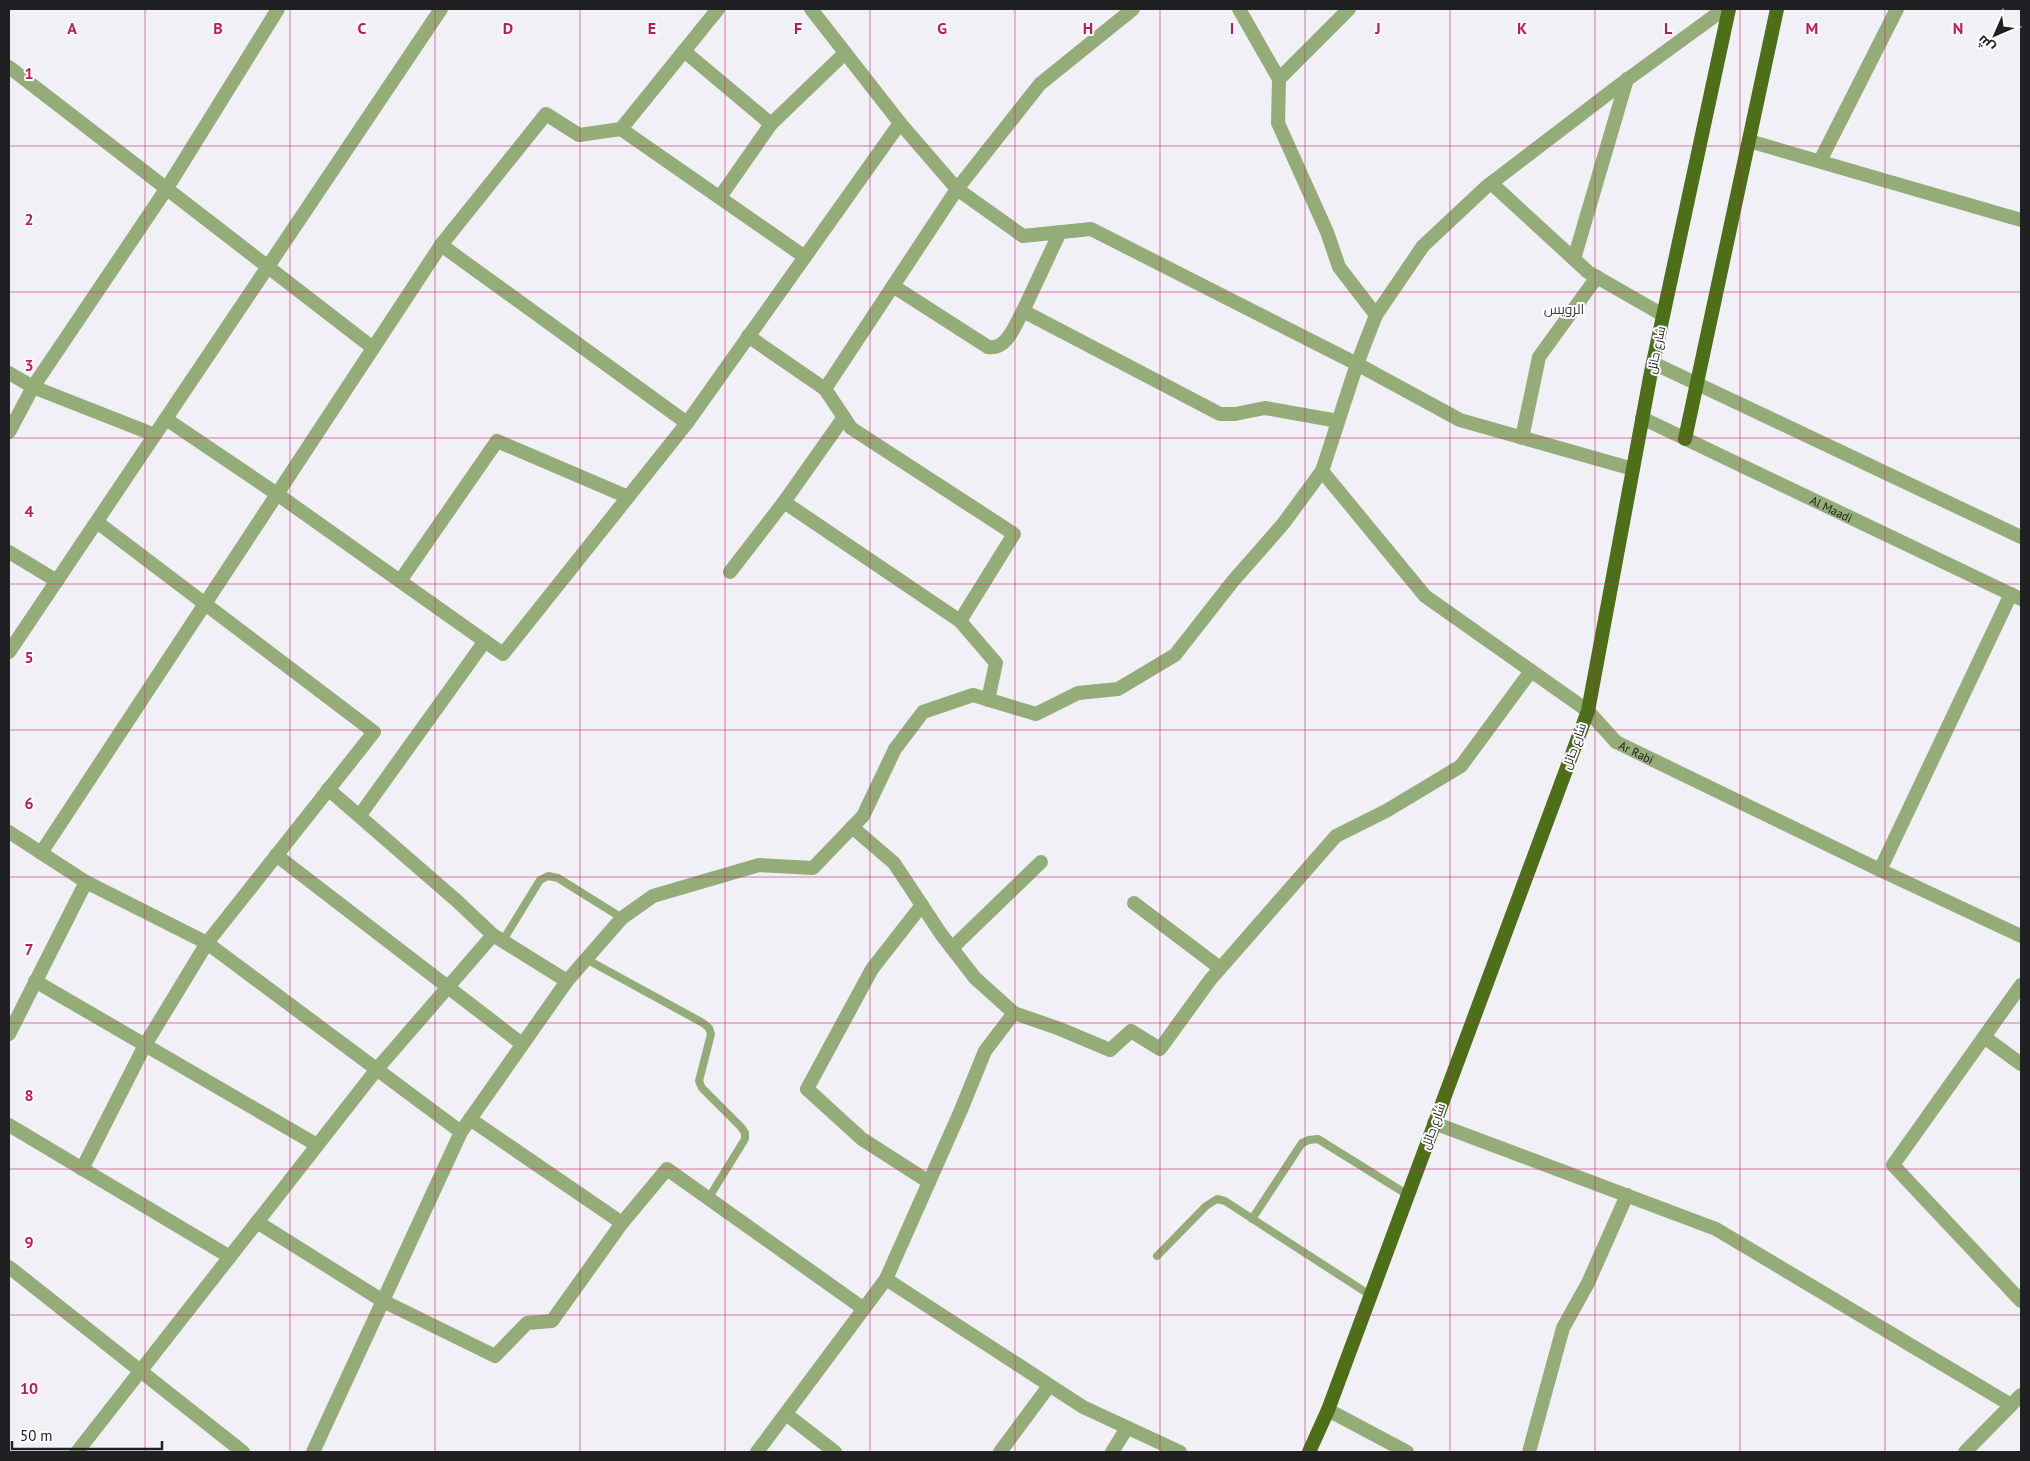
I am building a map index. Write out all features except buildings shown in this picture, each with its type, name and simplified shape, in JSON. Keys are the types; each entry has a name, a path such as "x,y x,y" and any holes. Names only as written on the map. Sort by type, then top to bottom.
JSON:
{"main road":[{"name":"شارع حائل","path":"1309,1452 1328,1410 1588,711 1653,363 1729,9"},
{"path":"1685,439 1777,9"}],"street":[{"path":"9,432 32,387 167,188 278,9"},
{"path":"9,652 441,9"},
{"path":"621,129 718,9"},
{"path":"811,9 900,123 957,189 1023,236 1091,229 1357,364 1460,420 1633,468"},
{"path":"826,389 957,189 1040,84 1133,9"},
{"path":"1239,9 1278,79 1278,123 1327,232 1339,267 1376,315"},
{"path":"1278,79 1349,9"},
{"path":"313,1452 462,1132 567,981 622,918 653,896 759,865 812,868 863,816 895,749 922,712 973,695 1036,714 1078,693 1118,689 1174,655 1283,524 1322,471 1357,364 1376,315 1424,246 1491,183 1724,9"},
{"path":"1820,161 1897,9"},
{"path":"684,51 771,124"},
{"path":"720,197 771,124 845,53"},
{"path":"9,67 373,348"},
{"path":"1574,259 1627,80"},
{"path":"41,853 441,245 546,114 579,135 621,129 805,257"},
{"path":"166,419 277,494 503,654 687,423 900,123"},
{"path":"1749,141 2021,220"},
{"path":"1491,183 1588,272 1663,315"},
{"path":"893,286 988,347 994,348 1002,344 1023,311 1060,232"},
{"path":"441,245 687,423"},
{"path":"1522,438 1539,357 1597,277"},
{"path":"1023,311 1220,414 1235,414 1265,408 1338,421"},
{"path":"748,336 826,389 851,428 1014,534 960,621"},
{"path":"1653,363 2021,537"},
{"path":"9,373 32,387 155,434"},
{"path":"730,572 784,502 844,417"},
{"name":"Al Maadi","path":"1642,418 2016,597"},
{"path":"400,581 497,441 628,497"},
{"name":"Ar Rabi","path":"1322,471 1424,596 1588,711 1616,742 2021,936"},
{"path":"784,502 960,621 996,663 988,700"},
{"path":"82,1169 145,1045 207,944 374,732 97,522"},
{"path":"9,552 57,580"},
{"path":"1880,870 2016,597"},
{"path":"360,815 485,641"},
{"path":"852,827 894,862 952,948 975,978 1014,1013 1060,1029 1110,1050 1131,1031 1160,1049 1220,968 1336,836 1386,811 1461,766 1531,671"},
{"path":"328,789 360,815 497,938 567,981"},
{"path":"9,832 86,882 207,944 462,1132"},
{"path":"276,855 522,1044"},
{"path":"952,948 1041,862"},
{"path":"9,1034 86,882"},
{"path":"1134,903 1220,968"},
{"path":"922,905 872,969 807,1089 862,1139 929,1182"},
{"path":"77,1452 377,1069 448,987 497,938"},
{"path":"36,981 317,1145"},
{"path":"2021,985 1893,1165 2021,1301"},
{"path":"757,1452 886,1279 985,1051 1014,1013"},
{"path":"1984,1037 2021,1064"},
{"path":"470,1119 622,1223"},
{"path":"1434,1123 1716,1229 2011,1405"},
{"path":"9,1125 230,1257"},
{"path":"257,1222 383,1301 495,1356 527,1323 552,1322 622,1223 667,1169 864,1309"},
{"path":"1529,1452 1563,1328 1588,1283 1627,1195"},
{"path":"9,1267 243,1452"},
{"path":"886,1279 1083,1407 1180,1452"},
{"path":"1000,1452 1049,1386"},
{"path":"1965,1452 2021,1395"},
{"path":"1328,1410 1407,1452"},
{"path":"786,1414 835,1452"},
{"path":"1112,1452 1127,1428"}],"lane":[{"path":"497,938 540,880 548,876 558,878 622,918"},
{"path":"586,959 709,1028 710,1034 698,1081 702,1088 742,1127 745,1139 708,1199"},
{"path":"1252,1218 1302,1143 1309,1140 1318,1139 1408,1194"},
{"path":"1157,1256 1206,1206 1217,1199 1225,1201 1370,1295"}],"district":[{"name":"الرويس","path":"1564,309"}]}
